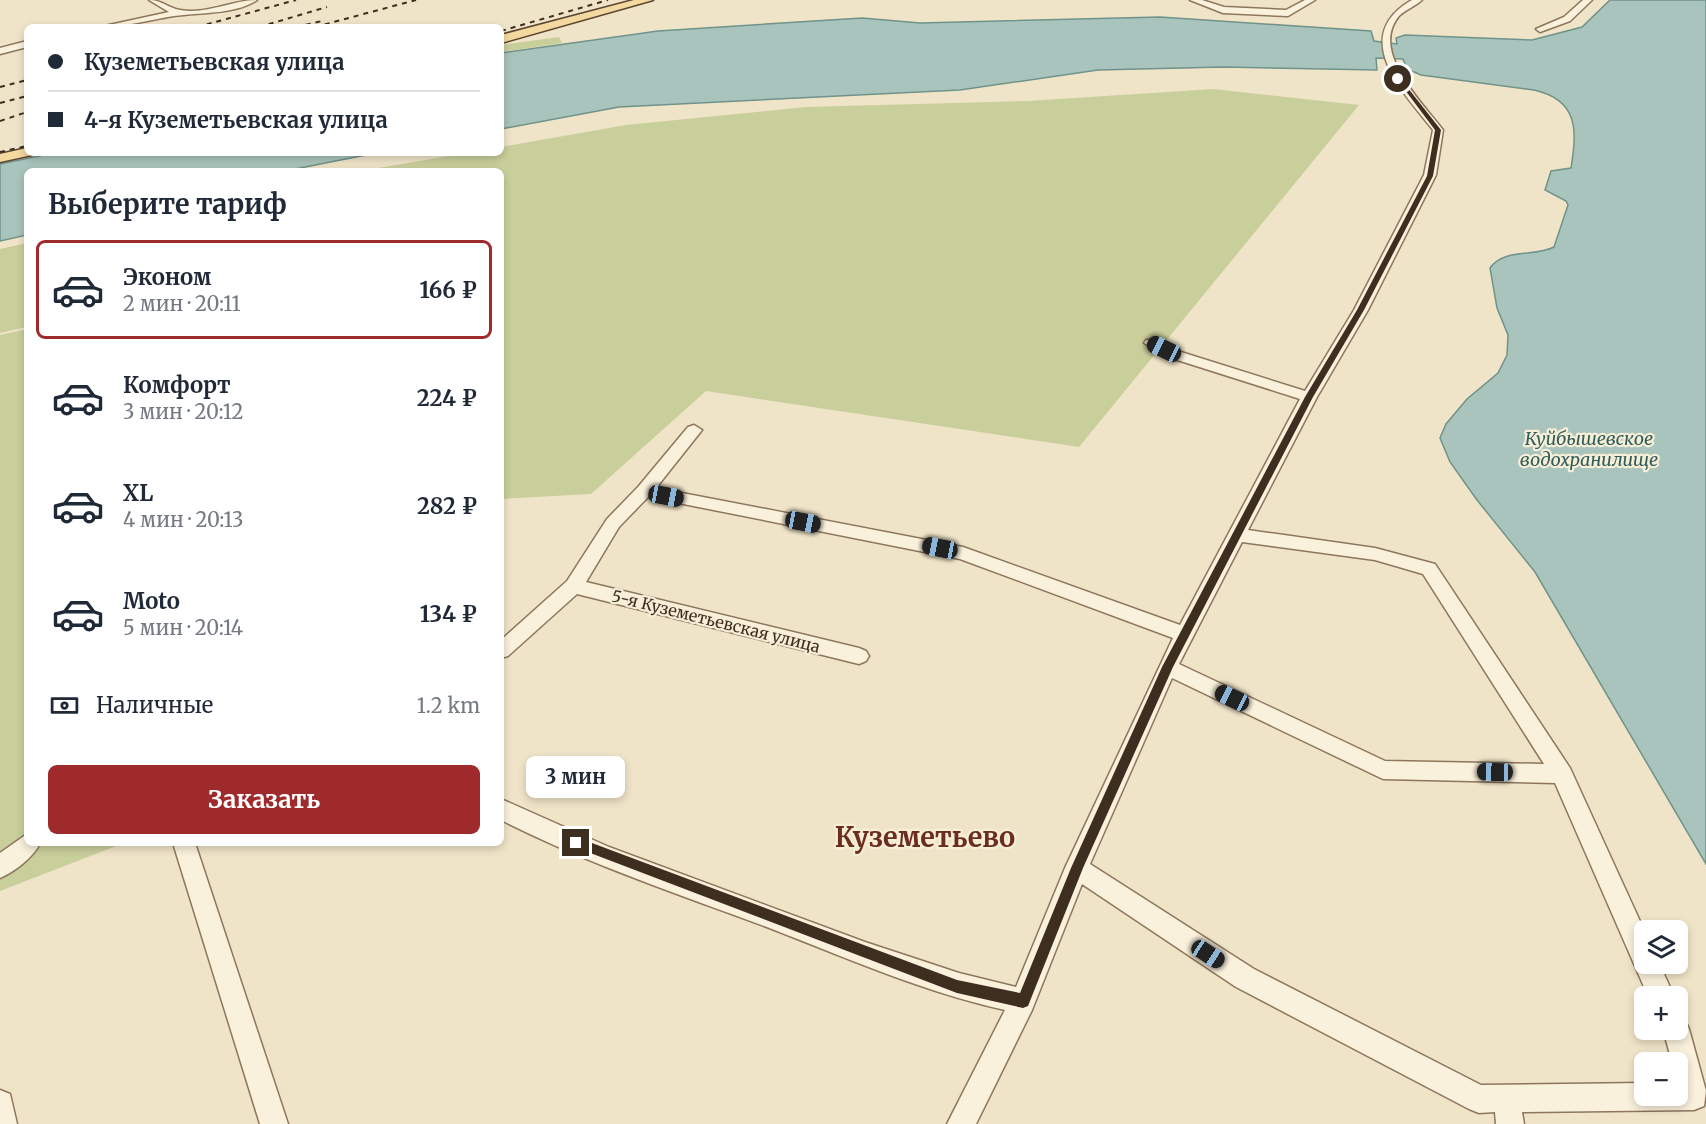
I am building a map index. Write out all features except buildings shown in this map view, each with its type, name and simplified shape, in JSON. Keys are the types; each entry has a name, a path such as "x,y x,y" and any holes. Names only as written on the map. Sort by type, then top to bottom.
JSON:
{"main road":[{"path":"504,38 647,0"},
{"path":"0,158 24,153"}],"street":[{"path":"153,0 178,13"},
{"path":"120,24 178,13 201,13 253,0"},
{"path":"1200,1 1222,10 1287,13 1311,0"},
{"path":"961,1124 1023,1001 1077,868 1167,667 1238,536 1309,397 1360,310 1430,176 1438,130 1398,79 1385,39 1393,17 1418,0"},
{"path":"1540,29 1567,19 1588,0"},
{"path":"164,5 174,3"},
{"path":"0,51 24,45"},
{"path":"1151,343 1176,355 1309,397"},
{"path":"504,648 573,586 613,523 644,491 694,430"},
{"path":"644,491 963,553 1184,634"},
{"path":"1238,536 1375,554 1429,569 1562,774 1634,935"},
{"name":"5-я Куземетьевская улица","path":"573,586 859,656"},
{"path":"1167,667 1383,770 1562,774"},
{"path":"504,810 567,839 838,943 957,986 1023,1001"},
{"path":"0,867 25,846"},
{"path":"185,846 274,1124"},
{"path":"1077,868 1245,978 1479,1099 1509,1111 1694,1096 1679,1040"},
{"path":"0,1104 3,1124"}],"green space":[{"path":"559,37 562,43 504,52 504,45"},
{"path":"1213,89 1359,105 1079,447 706,391 591,494 504,499 504,168 378,168 448,156 504,156 504,146 626,125 806,107 1028,101"},
{"path":"24,244 24,328 0,333 0,249"},
{"path":"24,330 24,846 116,846 0,891 0,335"}],"water":[{"name":"Куйбышевское водохранилище","path":"1610,0 1706,0 1706,864 1535,572 1477,500 1450,462 1440,438 1446,424 1467,399 1498,373 1507,355 1508,335 1497,308 1490,268 1496,262 1511,255 1538,252 1554,247 1568,205 1566,201 1545,190 1551,171 1571,168 1574,142 1572,119 1560,101 1534,90 1421,75 1407,69 1403,59 1376,58 1377,70 1224,67 1098,70 960,90 619,107 504,128 504,53 658,31 862,18 920,23 1160,17 1371,31 1374,41 1397,44 1396,38 1405,35 1532,40 1582,27"},
{"path":"39,156 361,156 300,168 24,168 24,236 0,241 0,164"}],"railway":[{"path":"208,24 296,0"},
{"path":"326,24 416,0"},
{"path":"504,30 608,0"},
{"path":"269,24 327,7"},
{"path":"309,24 322,21"},
{"path":"0,87 24,81"},
{"path":"0,103 24,97"},
{"path":"0,121 24,113"},
{"path":"0,152 24,147"}],"district":[{"name":"Куземетьево","path":"925,837"}],"route":[{"path":"576,843 957,986 1023,1001 1077,868 1167,667 1238,536 1309,397 1360,310 1430,176 1438,130 1398,79"}]}
